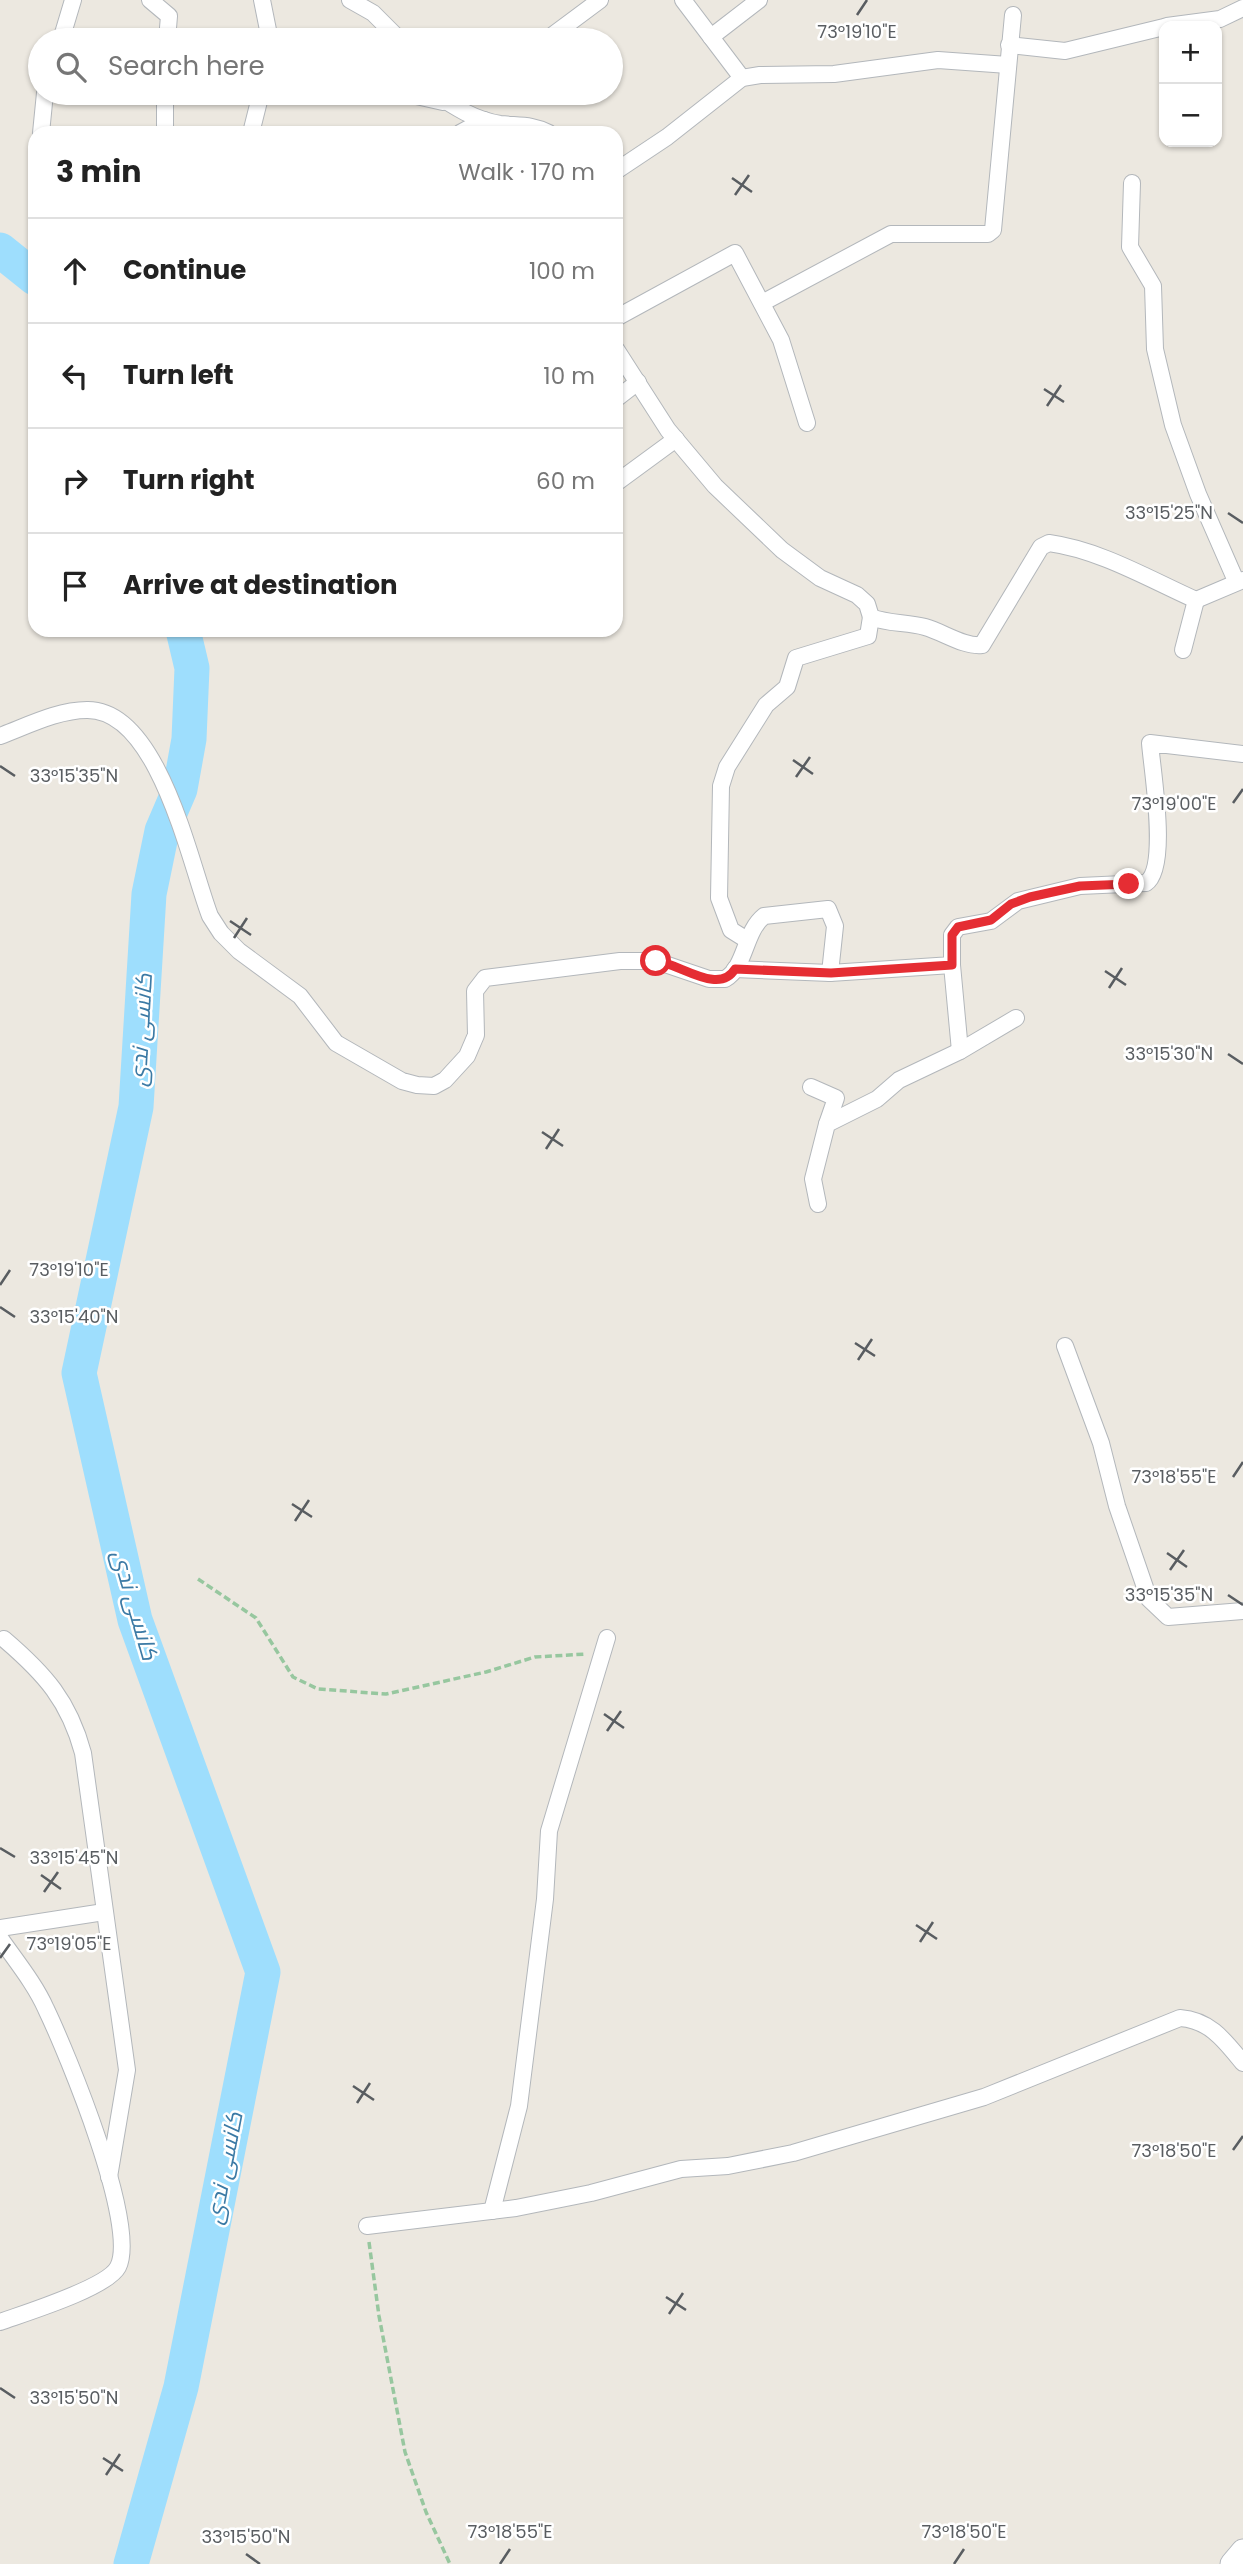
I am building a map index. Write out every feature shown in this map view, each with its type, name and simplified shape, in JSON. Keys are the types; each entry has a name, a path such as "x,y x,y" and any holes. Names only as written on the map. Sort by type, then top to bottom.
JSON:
{"main road":[{"path":"1232,2564 1243,2551"}],"street":[{"path":"65,28 73,0"},
{"path":"150,0 169,16 168,28"},
{"path":"262,0 268,28"},
{"path":"350,0 374,7 391,28"},
{"path":"563,28 600,0"},
{"path":"683,0 742,78"},
{"path":"712,37 759,0"},
{"path":"1206,21 1220,19 1243,8"},
{"path":"762,303 891,234 988,234 993,230 1013,15"},
{"path":"1009,45 1065,51 1159,29"},
{"path":"623,166 667,137 742,78 760,75 834,74 938,60 1008,65"},
{"path":"42,126 44,105"},
{"path":"165,105 165,126"},
{"path":"253,126 258,105"},
{"path":"453,105 484,120 531,126"},
{"path":"473,126 484,120"},
{"path":"871,617 923,626 973,646 982,645 1041,547 1049,542 1109,562 1196,600 1239,581 1190,473 1173,425 1155,349 1153,286 1130,247 1132,183"},
{"path":"623,314 735,253 781,340 807,423"},
{"path":"623,360 676,439 715,486 782,550 820,578 857,595 867,604 871,617 869,636 796,658 787,687 766,705 727,767 721,786 719,898 731,930 747,940"},
{"path":"623,394 638,382"},
{"path":"623,478 676,439"},
{"path":"1183,650 1196,600"},
{"path":"0,736 67,713 88,710 102,712 136,736 159,771 210,916 221,933 300,996 336,1044 402,1081 434,1086 458,1066 477,1035 475,991 485,978 620,961 661,961 718,980 731,975 759,920 770,914 828,909 835,926 831,973"},
{"path":"960,1051 952,965 952,935 958,927 991,920 1018,901 1080,886 1146,883 1151,880 1155,870 1159,813 1152,784 1150,743 1243,754"},
{"path":"735,969 831,973 952,965"},
{"path":"827,1124 877,1099 899,1080 960,1051 1016,1018"},
{"path":"811,1087 836,1098 813,1179 818,1204"},
{"path":"1065,1346 1101,1443 1117,1506 1149,1599 1168,1617 1243,1611"},
{"path":"4,1639 54,1687 75,1725 83,1753 111,1973 121,2011 127,2070 109,2177"},
{"path":"492,2211 519,2106 545,1899 549,1831 605,1646"},
{"path":"0,1928 104,1912"},
{"path":"0,1938 47,2011 73,2074 118,2205 119,2266 103,2284 83,2289 0,2322"},
{"path":"367,2226 492,2211 591,2193 681,2169 728,2166 806,2150 984,2097 1180,2018 1204,2023 1227,2042 1243,2063"}],"path":[{"path":"198,1579 256,1618 293,1677 318,1689 386,1694 486,1672 535,1657 605,1646"},
{"path":"367,2226 379,2316 405,2452 426,2512 450,2564"}],"waterway":[{"name":"کانسی ندی","path":"0,250 28,272"},
{"name":"کانسی ندی","path":"131,2564 181,2387 263,1972 135,1620 79,1373 136,1107 149,894 162,831 180,789 189,739 192,668 185,637"}],"route":[{"path":"656,961 718,980 725,979 735,969 831,973 952,965 952,935 958,927 991,920 1011,904 1030,897 1080,886 1129,884"}]}
